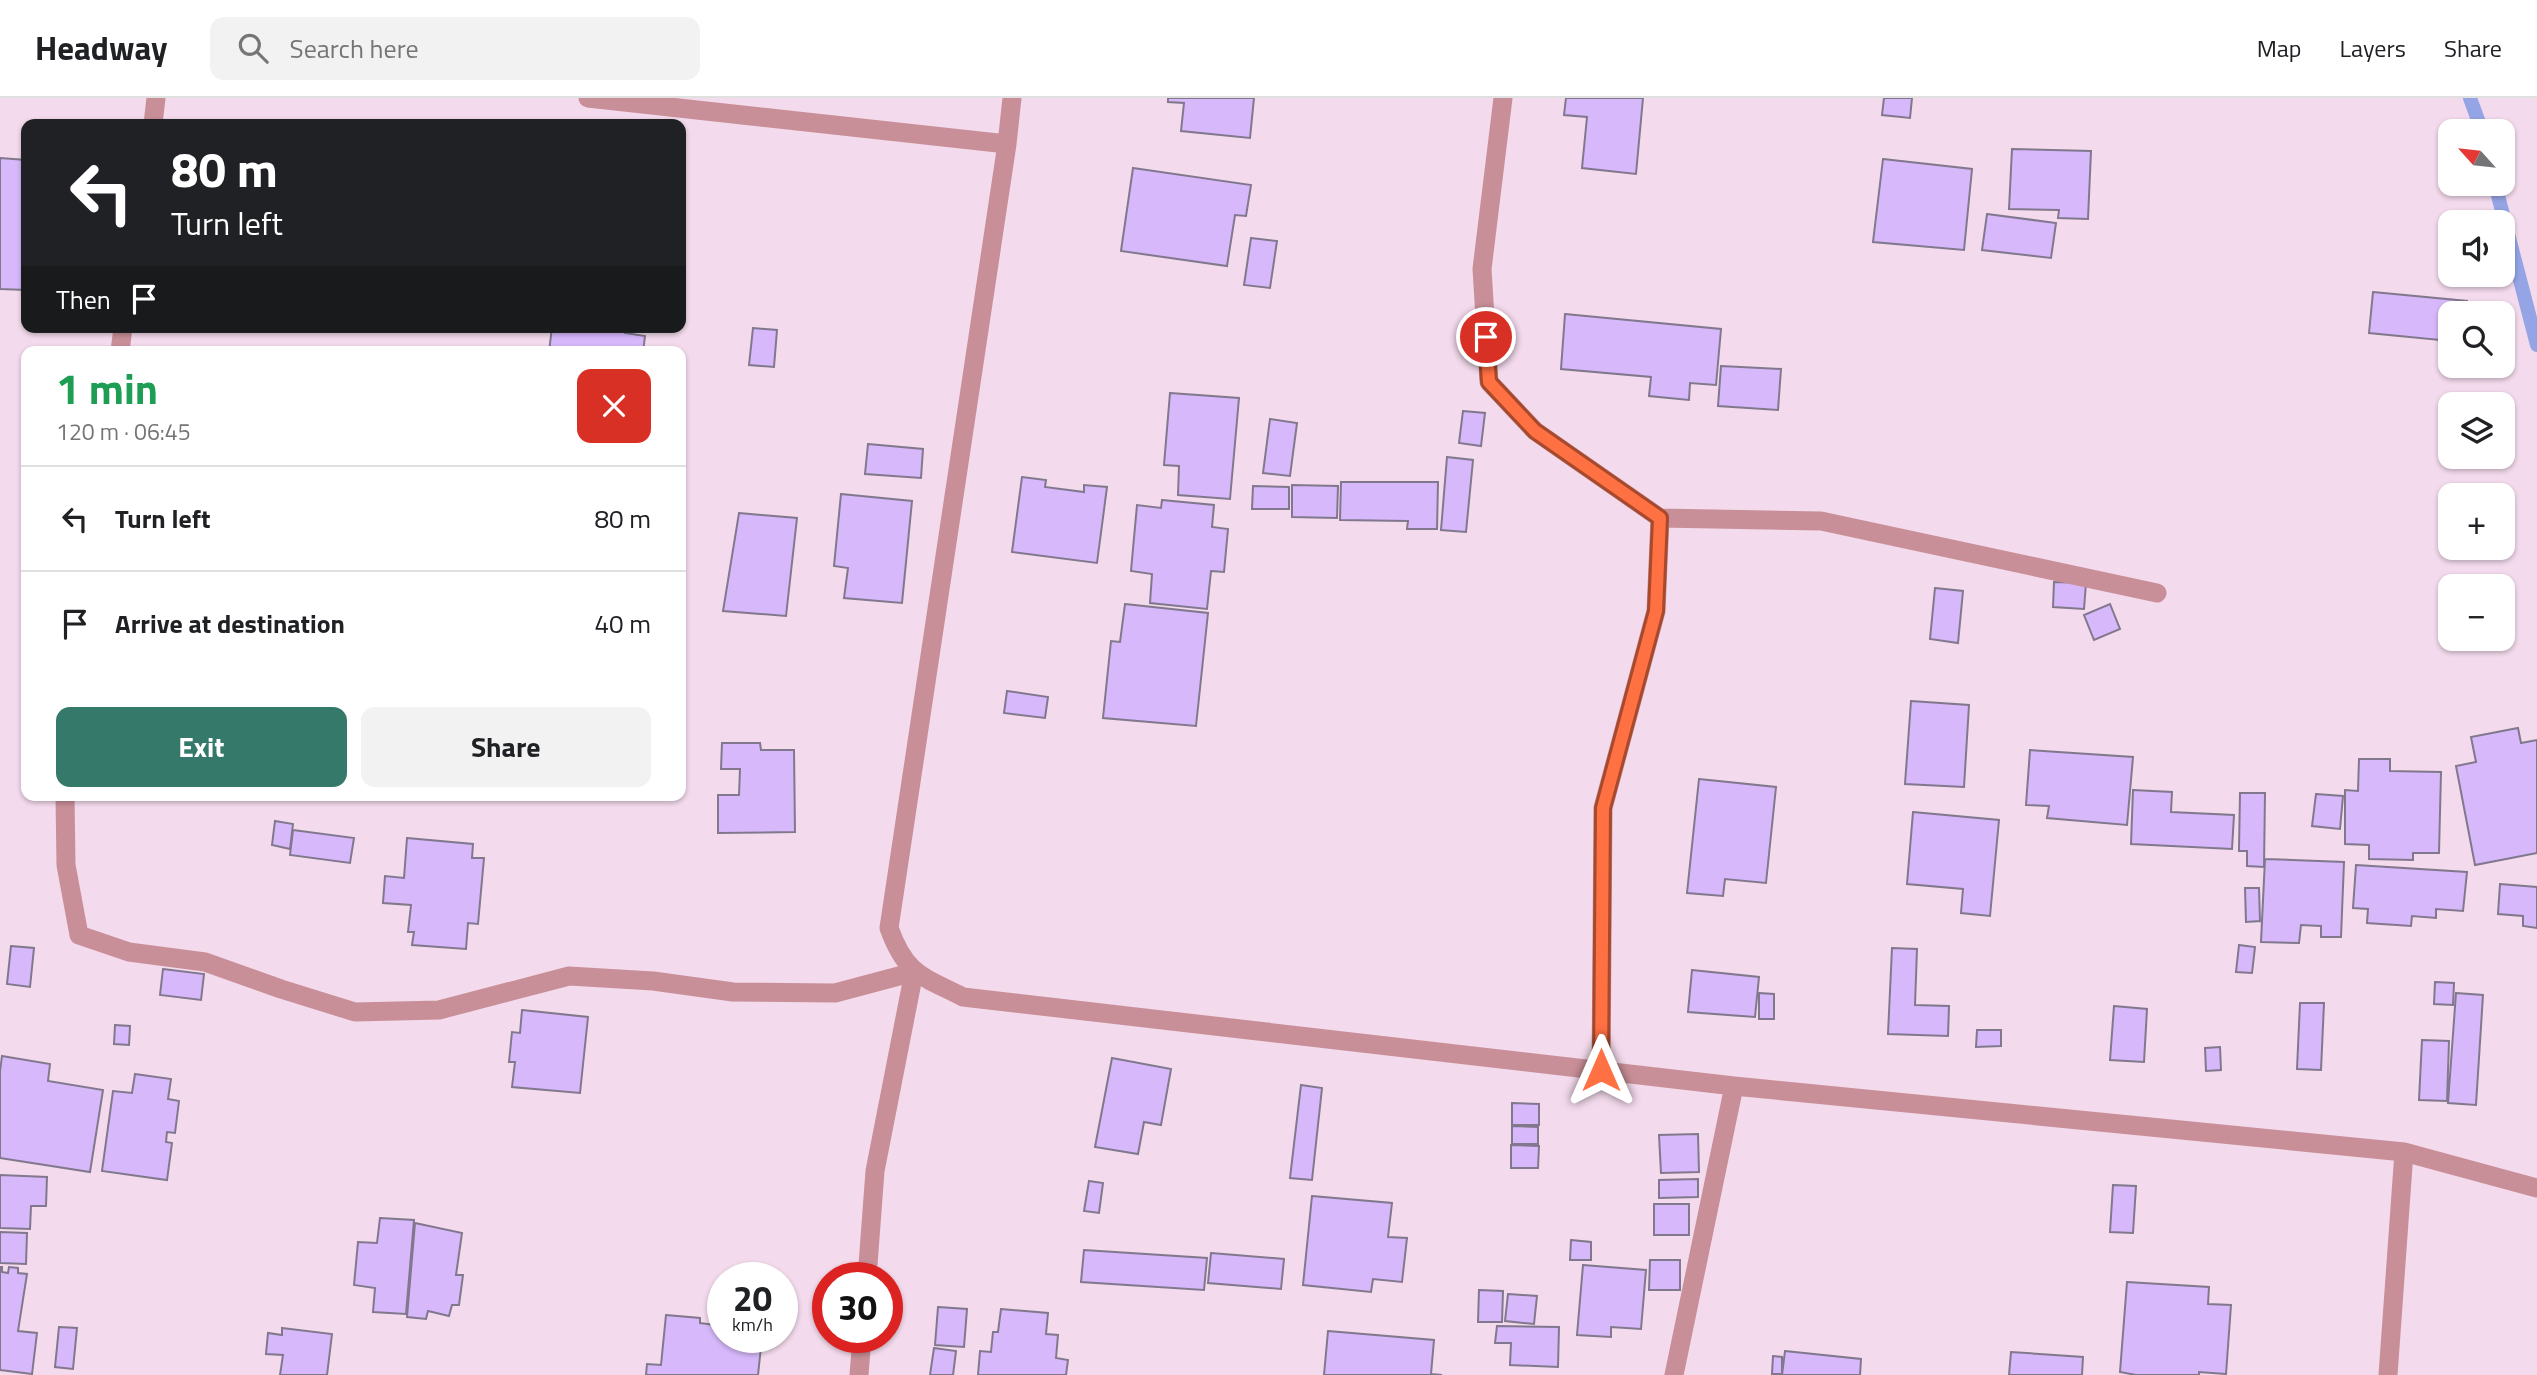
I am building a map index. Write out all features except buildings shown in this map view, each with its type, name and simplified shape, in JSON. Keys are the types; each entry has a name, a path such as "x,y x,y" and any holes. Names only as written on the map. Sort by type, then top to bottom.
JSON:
{"street":[{"path":"154,119 156,98"},
{"path":"588,98 1007,144"},
{"path":"1012,98 889,928 897,951 914,972 963,997 1734,1086 2404,1152 2537,1188"},
{"path":"1503,98 1482,269 1489,382 1535,431 1660,518 1821,521 2157,593"},
{"path":"1601,1070 1603,808 1656,611 1660,518"},
{"path":"65,801 66,865 79,934 129,952 205,962 355,1012 439,1010 569,976 653,981 733,992 835,993 914,972"},
{"path":"868,1262 875,1171 914,972"},
{"path":"1674,1375 1734,1086"},
{"path":"2388,1375 2404,1152"},
{"path":"859,1375 861,1353"}],"waterway":[{"path":"2470,98 2478,119"},
{"path":"2498,196 2537,345"}],"route":[{"path":"1486,337 1489,382 1535,431 1660,518 1656,611 1603,808 1601,1070"}]}
